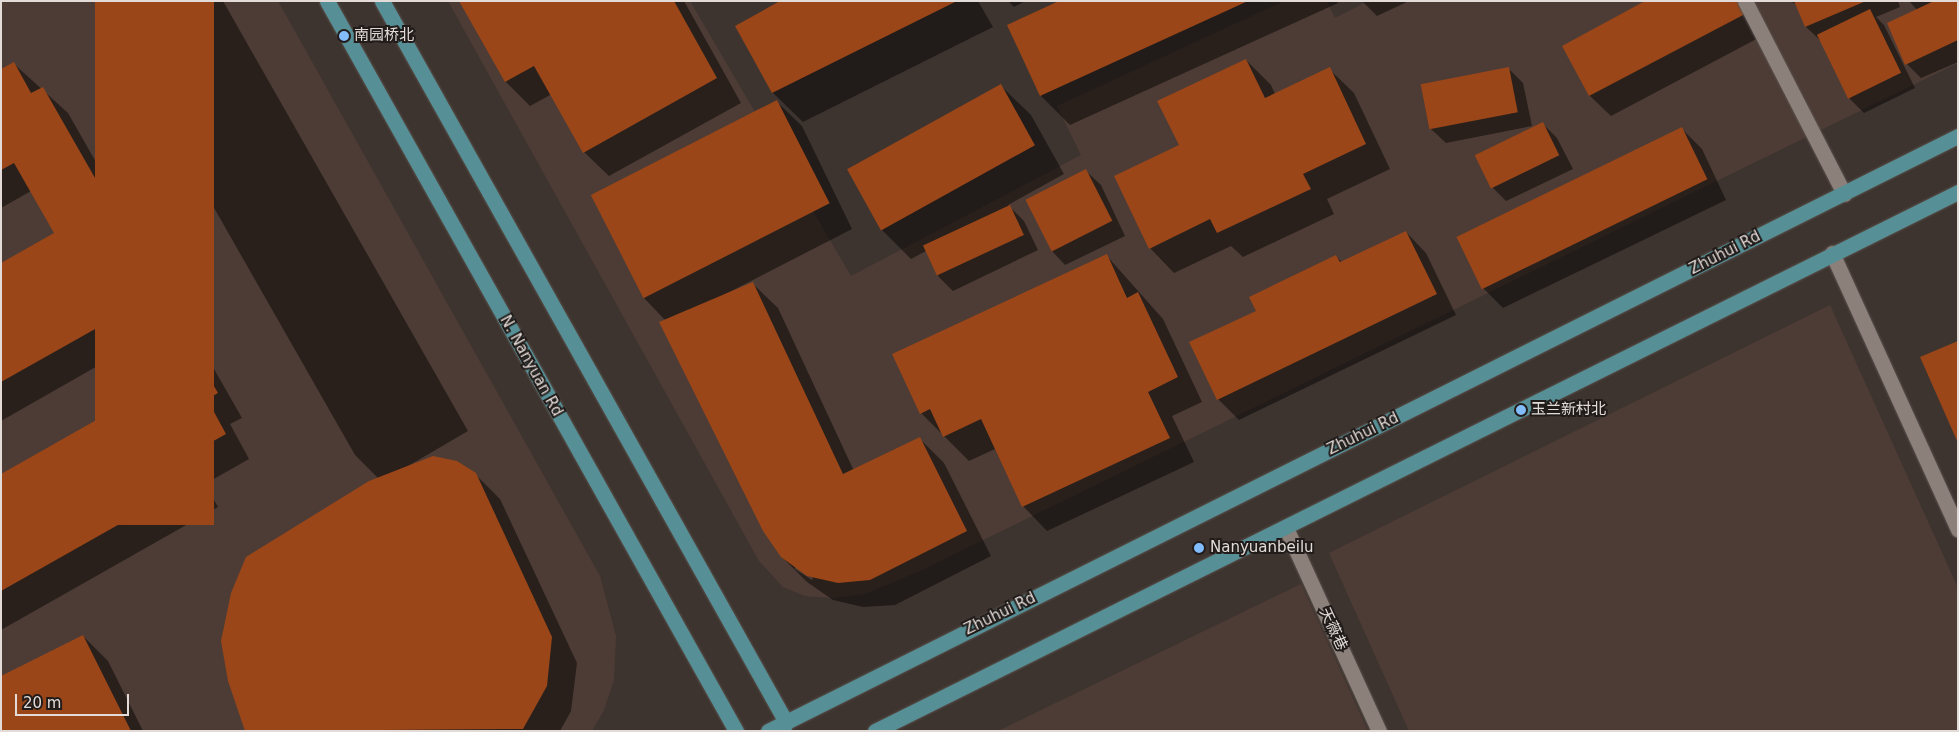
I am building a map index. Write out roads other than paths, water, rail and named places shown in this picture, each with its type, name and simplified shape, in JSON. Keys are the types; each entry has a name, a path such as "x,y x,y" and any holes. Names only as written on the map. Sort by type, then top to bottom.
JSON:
{"main road":[{"name":"N. Nanyuan Rd","path":"327,1 736,731"},
{"path":"382,1 784,726"},
{"name":"Zhuhui Rd","path":"768,731 784,726 1958,136"},
{"path":"875,731 1958,192"}],"street":[{"path":"1744,1 1844,194"},
{"path":"1832,254 1958,530"},
{"name":"天薇巷","path":"1286,528 1379,731"}],"place":[{"name":"南园桥北","path":"344,36"},
{"name":"玉兰新村北","path":"1521,410"},
{"name":"Nanyuanbeilu","path":"1199,548"}]}
